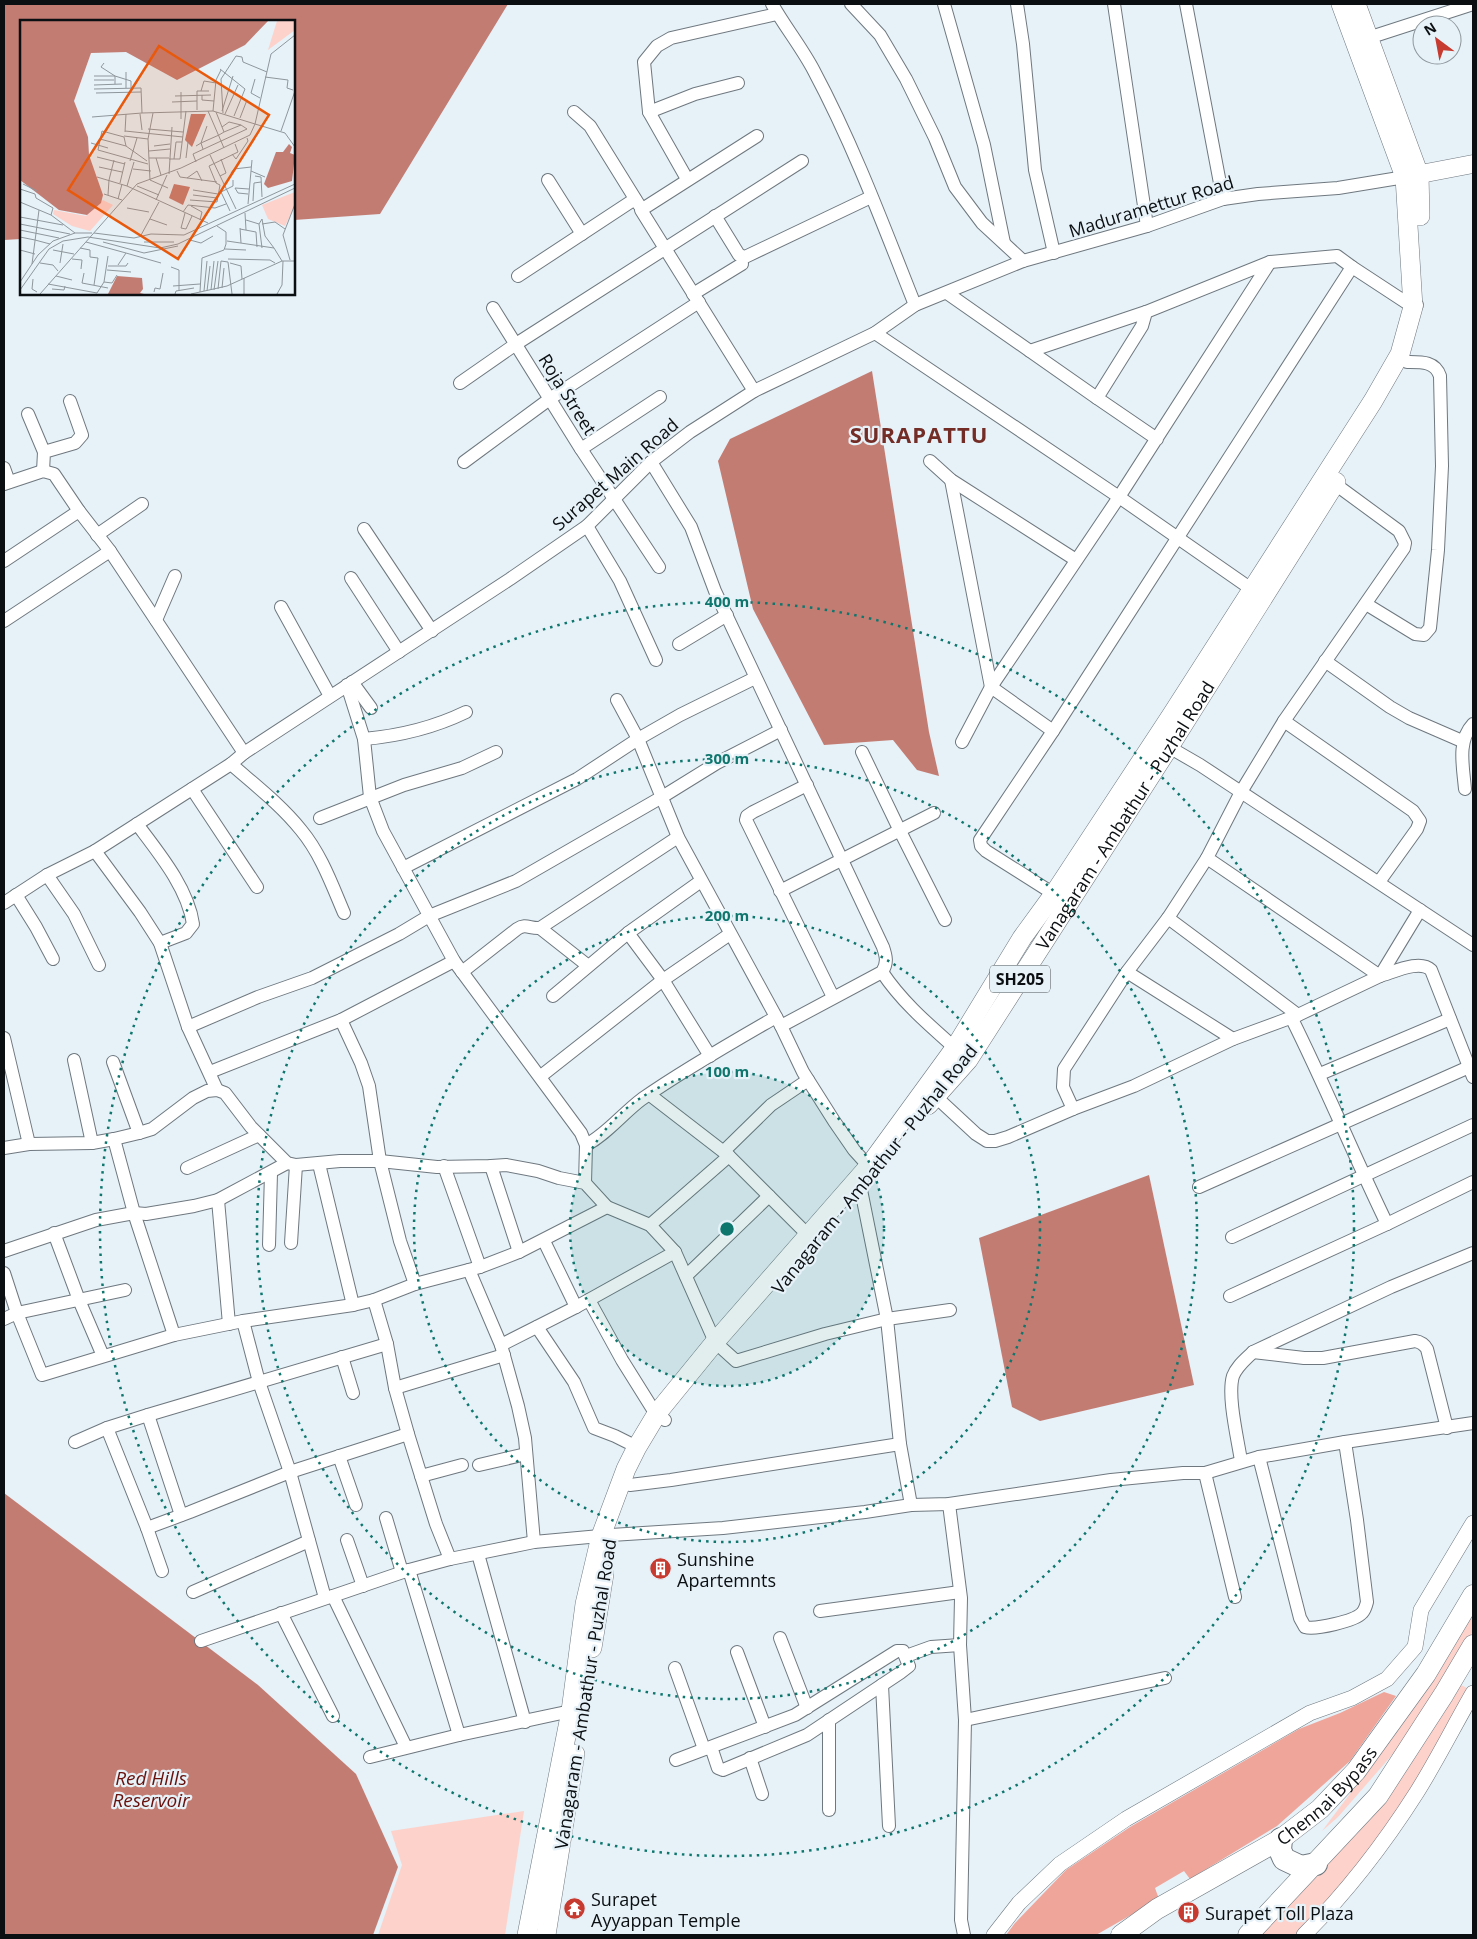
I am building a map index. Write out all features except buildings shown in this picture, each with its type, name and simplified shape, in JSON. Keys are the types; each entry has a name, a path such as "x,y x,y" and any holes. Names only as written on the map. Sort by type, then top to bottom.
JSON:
{"highway":[{"name":"Chennai Bypass","path":"1121,1935 1157,1909 1281,1839 1320,1809 1356,1771 1426,1674 1473,1595"},
{"name":"Chennai Bypass","path":"1248,1935 1378,1796 1444,1694 1473,1645"},
{"path":"1281,1839 1280,1850 1284,1859 1301,1866 1316,1864"}],"main road":[{"path":"1341,4 1412,176 1473,164"},
{"name":"Vanagaram - Ambathur - Puzhal Road","path":"546,1935 543,1899 606,1535 661,1417 719,1346 861,1190 872,1169 934,1096 968,1060 1162,743 1258,594 1335,484 1407,362 1417,305 1412,176 1356,4"},
{"path":"1258,594 1400,354 1417,305"},
{"path":"719,1346 808,1235 872,1169 955,1048 1022,938 1162,743"},
{"path":"606,1535 626,1469 636,1446 661,1417"},
{"path":"526,1935 543,1899 571,1711 587,1639"}],"street":[{"path":"851,4 880,36 906,79 935,138 955,187 982,223 1023,260"},
{"path":"944,4 984,145 1004,243"},
{"path":"1017,4 1023,44 1035,170 1054,253"},
{"path":"1114,4 1147,226"},
{"path":"1186,4 1223,199"},
{"path":"1368,38 1473,4"},
{"path":"687,179 649,112 644,62 657,46 670,38 775,9 814,71 872,197 915,305"},
{"path":"649,112 695,94 738,83"},
{"path":"574,112 590,126 754,392"},
{"path":"518,276 582,234 687,179 757,136"},
{"path":"460,383 516,344 802,161"},
{"name":"Maduramettur Road","path":"915,305 947,294 1023,260 1147,226 1223,199 1258,194 1338,188 1412,176"},
{"path":"548,180 582,234"},
{"path":"715,216 739,255 745,257 872,197"},
{"path":"1030,351 1146,312 1270,262 1337,256 1352,267 1417,305"},
{"path":"962,742 992,687 1119,498 1270,262"},
{"path":"464,462 551,398 742,264"},
{"path":"1054,894 986,852 981,846 980,840 1053,731 1352,267"},
{"path":"947,294 1157,439"},
{"name":"Surapet Main Road","path":"4,904 47,875 95,851 192,789 330,696 510,580 587,526 651,462 690,432 754,392 875,333 915,305"},
{"name":"Roja Street","path":"494,308 582,449 659,567"},
{"path":"1097,398 1142,326 1146,312"},
{"path":"875,333 1258,594"},
{"path":"1366,604 1416,634 1424,635 1430,628 1438,550 1442,466 1440,376 1436,368 1427,363 1407,362"},
{"path":"582,449 660,397"},
{"path":"44,452 75,443 82,434 70,401"},
{"path":"28,414 44,452 45,462 43,471"},
{"path":"930,461 951,480 1076,560"},
{"path":"586,1145 600,1136 650,1095 710,1056 882,972 886,966 883,947 715,591 691,527 651,462"},
{"path":"4,468 6,483 43,471 54,474 79,511 110,551 244,753"},
{"path":"951,480 992,687 1053,731"},
{"path":"1073,1109 1063,1087 1064,1069 1127,972 1168,918 1207,858 1241,792 1284,721 1404,548 1405,542 1398,532 1335,484"},
{"path":"97,535 142,504"},
{"path":"4,561 79,511"},
{"path":"587,526 620,581 656,660"},
{"path":"364,529 432,631"},
{"path":"4,621 110,551"},
{"path":"156,620 175,576"},
{"path":"351,578 399,652"},
{"path":"281,607 330,696"},
{"path":"679,644 727,615"},
{"path":"1325,661 1390,707 1409,718 1462,741"},
{"path":"403,868 578,779 638,738 755,678"},
{"path":"350,683 371,708"},
{"path":"350,683 364,739 370,797 383,831 454,961 541,1076 581,1133 586,1145 585,1183"},
{"path":"617,700 638,738 678,837 779,1021 808,1080 849,1143 872,1169"},
{"path":"364,739 386,737 418,729 454,718 466,712"},
{"path":"1284,721 1413,811 1420,820 1417,829 1379,882"},
{"path":"1465,788 1462,741 1473,724"},
{"path":"188,1027 258,997 312,978 429,916 516,881 717,763 781,730"},
{"path":"1162,743 1241,792 1473,945"},
{"path":"320,818 370,797 425,778 462,768 496,752"},
{"path":"862,752 945,920"},
{"path":"231,764 279,806 302,832 330,878 344,913"},
{"path":"807,785 753,812 746,818 833,997"},
{"path":"192,789 257,887"},
{"path":"780,891 934,812"},
{"path":"137,824 167,865 178,884 192,918 193,924 188,931 160,943"},
{"path":"462,972 522,926 528,925 534,929 540,928 678,837"},
{"path":"95,851 140,912 160,943 188,1027 210,1072 216,1090"},
{"path":"1207,858 1380,976"},
{"path":"47,875 74,914 99,965"},
{"path":"553,996 628,933 701,880"},
{"path":"16,895 53,959"},
{"path":"1380,976 1420,910"},
{"path":"1168,918 1295,1016 1363,1174 1387,1224"},
{"path":"540,928 588,965"},
{"path":"628,933 663,980 710,1056"},
{"path":"541,1076 663,980 730,934"},
{"path":"210,1072 341,1020 454,961"},
{"path":"934,1096 976,1134 987,1141 996,1141 1134,1086 1233,1039 1295,1016 1380,976 1423,965 1432,970 1471,1072 1341,1124 1200,1187"},
{"path":"882,972 910,1008 955,1048"},
{"path":"1127,972 1233,1039"},
{"path":"1320,1074 1450,1019"},
{"path":"341,1020 361,1063 369,1086 380,1161 400,1241 416,1284"},
{"path":"4,1038 29,1144"},
{"path":"74,1060 92,1143"},
{"path":"113,1062 140,1133"},
{"path":"650,1224 727,1153 771,1105 808,1080"},
{"path":"4,1091 17,1088"},
{"path":"4,1148 29,1144 92,1143 114,1140 140,1133 152,1129 193,1098 207,1091 216,1090 225,1093 259,1135 292,1164"},
{"path":"650,1095 727,1153 808,1235"},
{"path":"1232,1237 1473,1124"},
{"path":"187,1168 259,1135"},
{"path":"114,1140 134,1213 174,1335"},
{"path":"4,1251 96,1220 134,1213 146,1214 218,1200 292,1164 380,1161 444,1166 491,1166 506,1164 585,1183 607,1207 650,1224 675,1252 719,1346 736,1361 825,1334 887,1319 950,1310"},
{"path":"290,1243 292,1164"},
{"path":"319,1164 353,1305"},
{"path":"444,1166 502,1350 523,1430 534,1542"},
{"path":"491,1166 519,1252"},
{"path":"269,1244 271,1173"},
{"path":"1230,1296 1473,1182"},
{"path":"861,1190 887,1319 900,1444 911,1505"},
{"path":"686,1276 769,1196"},
{"path":"218,1200 229,1324"},
{"path":"4,1273 17,1313 42,1375 174,1335 243,1321 353,1305 374,1300 416,1284 475,1269 519,1252 607,1207"},
{"path":"54,1233 79,1300 103,1356"},
{"path":"544,1240 576,1307"},
{"path":"395,1388 502,1350 537,1327 675,1252"},
{"path":"1240,1461 1230,1388 1240,1364 1253,1352 1392,1287 1473,1253"},
{"path":"4,1318 17,1313 125,1290"},
{"path":"374,1300 388,1344 395,1388 408,1434 436,1524 450,1559"},
{"path":"589,1300 622,1360 661,1417"},
{"path":"243,1321 258,1382 290,1472 308,1541 329,1597 406,1747"},
{"path":"537,1327 574,1382 594,1428 636,1446"},
{"path":"1253,1352 1304,1358 1323,1358 1415,1341 1420,1342 1427,1349 1447,1428"},
{"path":"76,1442 107,1428 148,1415 388,1344"},
{"path":"342,1357 353,1393"},
{"path":"148,1415 181,1516"},
{"path":"200,1641 405,1571 450,1559 534,1542 606,1535 723,1528 911,1505 949,1504 1111,1480 1183,1473 1205,1473 1240,1461 1259,1457 1473,1423"},
{"path":"107,1428 162,1570"},
{"path":"147,1528 290,1472 408,1434"},
{"path":"1259,1457 1300,1618 1305,1627 1318,1628 1358,1616 1365,1609 1367,1602 1345,1442"},
{"path":"630,1485 900,1444"},
{"path":"479,1465 526,1454"},
{"path":"339,1456 356,1506"},
{"path":"421,1476 462,1465"},
{"path":"1205,1473 1235,1596"},
{"path":"949,1504 960,1592 960,1645 965,1720 961,1920 964,1935"},
{"path":"386,1518 459,1734"},
{"path":"994,1935 1019,1903 1060,1864 1126,1819 1310,1714 1352,1698 1387,1679 1415,1647 1421,1610 1473,1523"},
{"path":"347,1540 363,1586"},
{"path":"192,1592 308,1541"},
{"path":"478,1554 525,1722"},
{"path":"820,1611 960,1592"},
{"path":"281,1613 333,1716"},
{"path":"780,1638 808,1708"},
{"path":"906,1656 931,1647 960,1645"},
{"path":"676,1668 708,1748 718,1768 723,1770 807,1735 909,1666 903,1651 897,1651 808,1708 784,1720 708,1748 676,1760"},
{"path":"737,1652 765,1727"},
{"path":"965,1720 1165,1678"},
{"path":"882,1686 889,1826"},
{"path":"1304,1935 1335,1904 1371,1859 1417,1792 1473,1693"},
{"path":"370,1757 459,1734 525,1722 571,1711"},
{"path":"829,1720 829,1810"},
{"path":"750,1758 762,1794"}],"shaded area":[{"path":"1473,1608 1473,1631 1412,1732 1338,1817 1322,1831 1401,1726"},
{"path":"1457,1683 1469,1689 1412,1789 1332,1900 1297,1935 1256,1935"},
{"path":"1384,1692 1396,1696 1350,1761 1277,1826 1190,1879 1184,1871 1155,1888 1159,1899 1096,1935 1006,1935 1015,1923 1066,1870 1130,1827 1299,1729 1340,1713"},
{"path":"524,1811 505,1935 378,1935 402,1865 391,1831"}],"water":[{"path":"4,4 508,4 380,214 295,220 295,20 20,20 20,239 4,240"},
{"path":"872,371 929,732 939,776 917,770 893,740 824,745 753,609 718,461 730,439"},
{"path":"1149,1175 1194,1385 1040,1421 1012,1407 979,1238"},
{"name":"Red Hills Reservoir","path":"4,1493 258,1685 356,1774 398,1867 373,1935 4,1935"}],"place":[{"name":"Sunshine Apartemnts","path":"661,1569"},
{"name":"Surapet Ayyappan Temple","path":"575,1909"},
{"name":"Surapet Toll Plaza","path":"1189,1913"}],"district":[{"name":"SURAPATTU","path":"919,434"}]}
